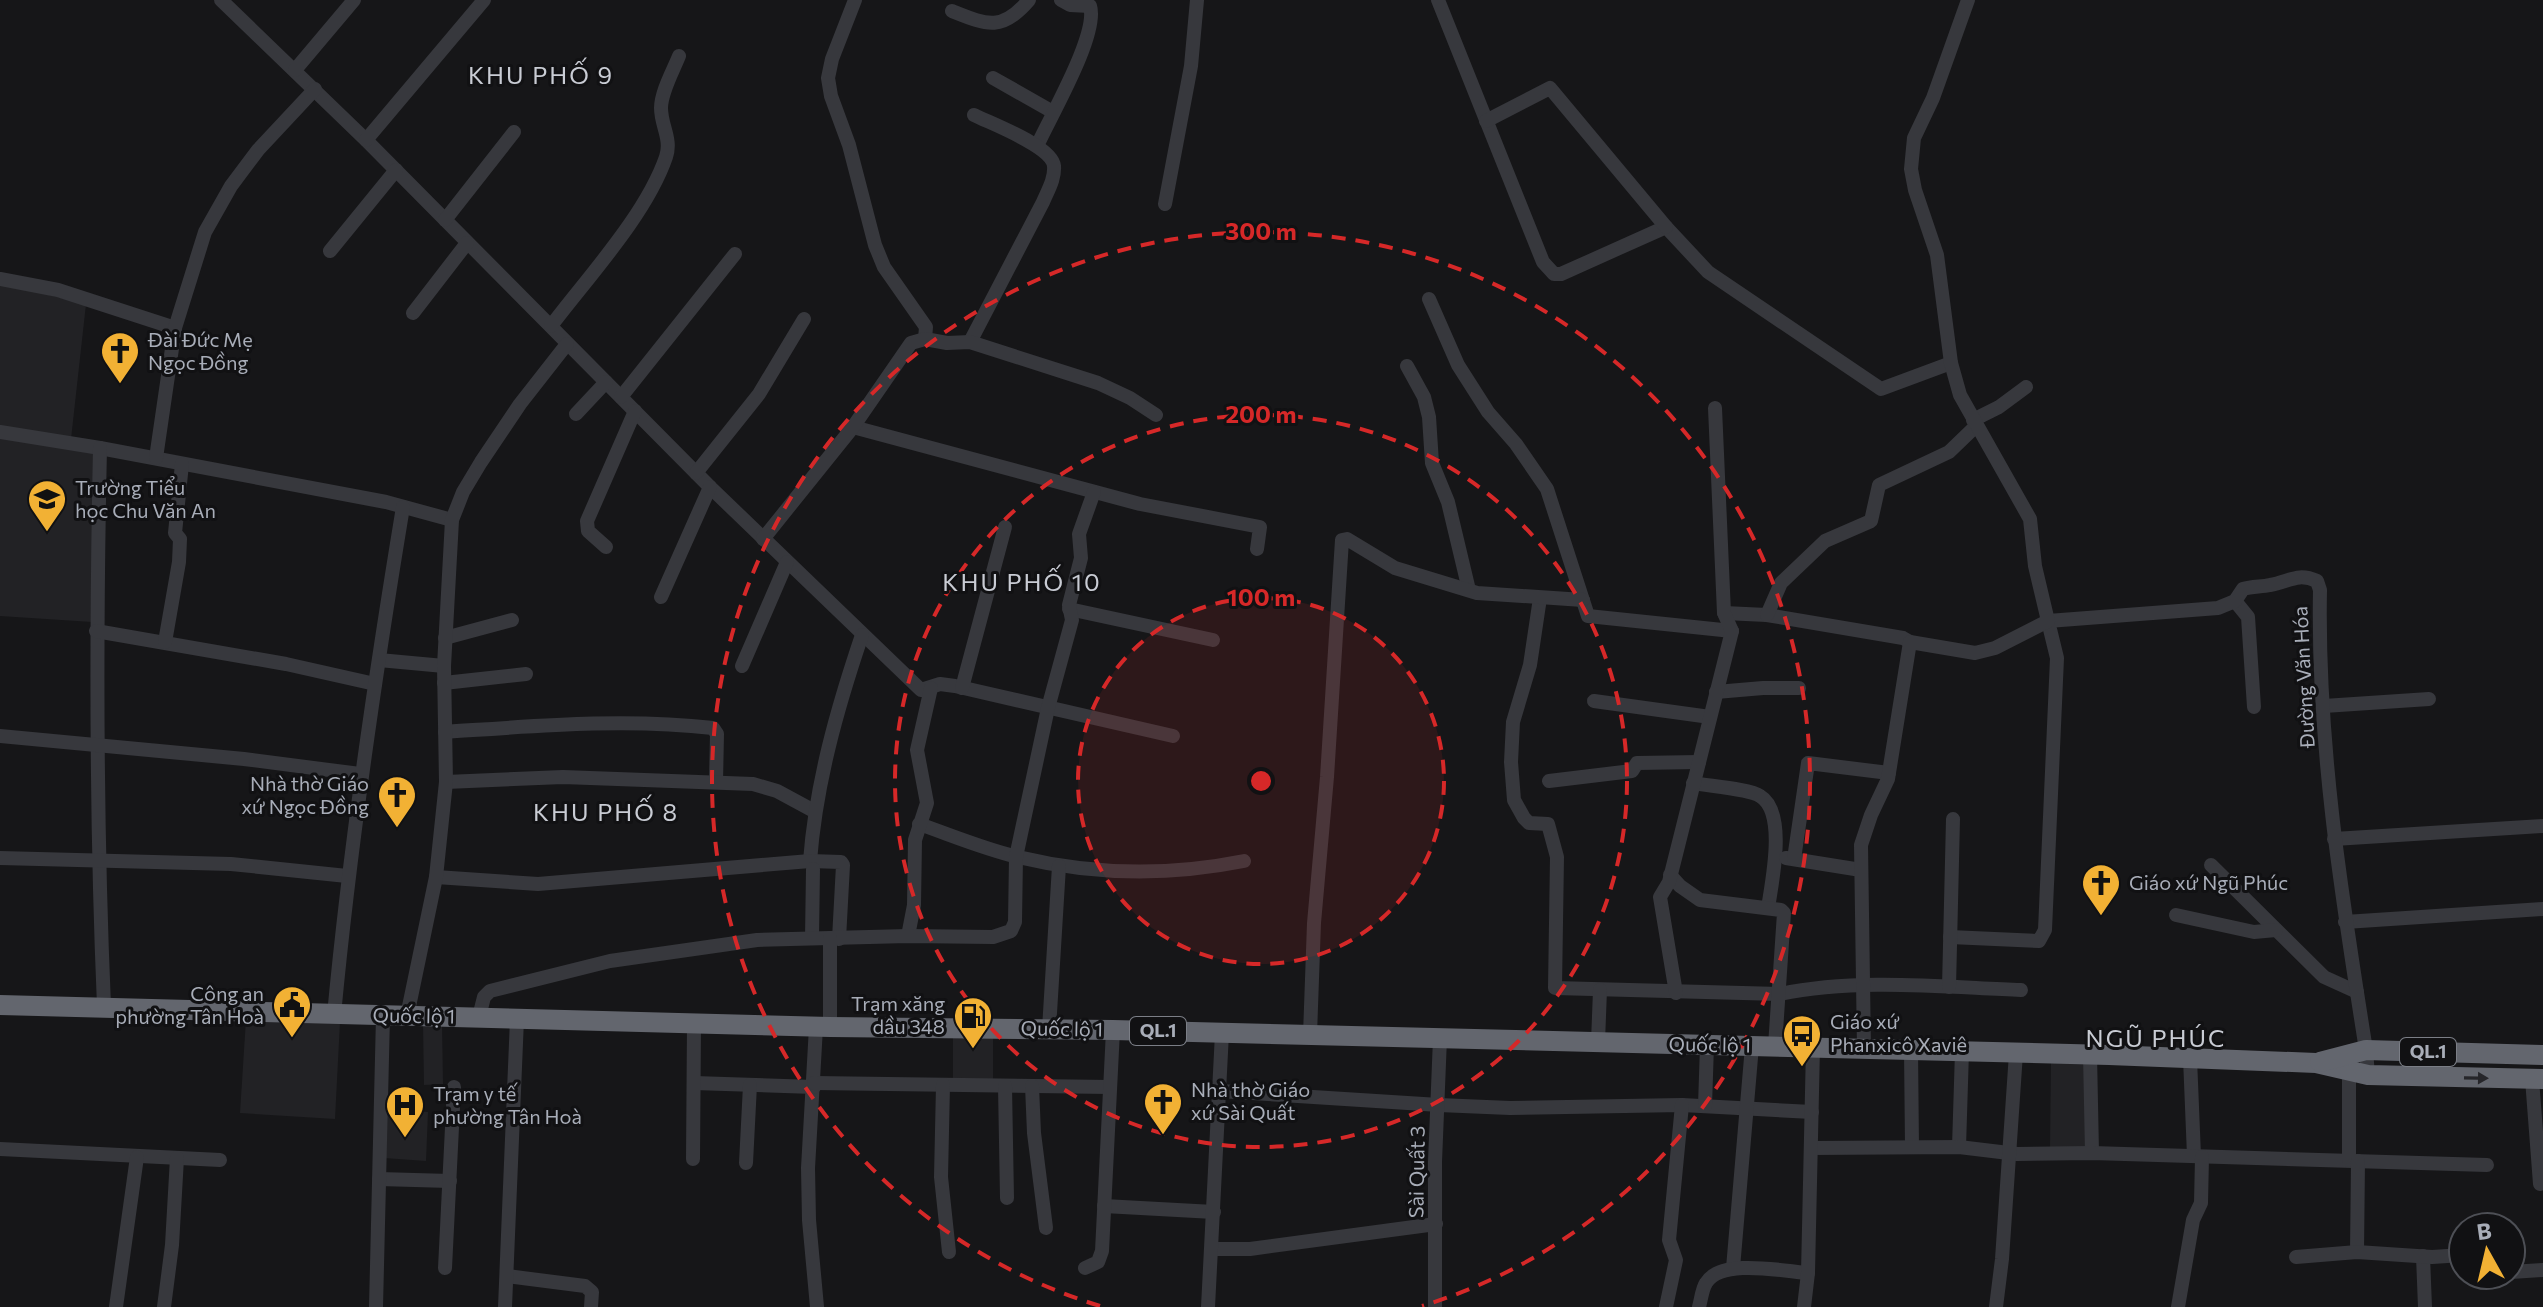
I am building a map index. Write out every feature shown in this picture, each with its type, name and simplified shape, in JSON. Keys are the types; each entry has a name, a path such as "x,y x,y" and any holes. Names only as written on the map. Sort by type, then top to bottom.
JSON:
{"highway":[{"name":"Quốc lộ 1","path":"0,1005 823,1027 1113,1030 1775,1046 2316,1063 2543,1055"},
{"name":"Quốc lộ 1","path":"2358,1063 2538,1079"}],"street":[{"path":"221,0 315,89 710,487 921,690 940,684 962,688 1173,736"},
{"path":"295,70 354,0"},
{"path":"366,140 484,0"},
{"path":"855,0 832,59 828,78 831,96 849,145 875,245 884,267 926,327 925,339"},
{"path":"952,11 985,24 999,24 1029,0"},
{"path":"1037,146 1082,53 1092,16 1090,6 1070,5 1061,0"},
{"path":"1165,204 1191,66 1197,0"},
{"path":"1438,0 1543,262 1554,274 1561,274 1666,227"},
{"path":"1950,937 2039,941 2045,930 2057,658 2038,580 2030,519 1960,395 1951,363 1937,255 1915,190 1914,138 1933,98 1968,0"},
{"path":"551,326 653,187 667,154 668,137 662,103 679,56"},
{"path":"993,78 1053,112"},
{"path":"1486,121 1550,88 1666,227 1708,272 1881,389 1951,363"},
{"path":"156,458 175,328 205,232 231,186 258,150 315,89"},
{"path":"970,342 1053,180 1054,162 1048,153 1037,146 974,115"},
{"path":"445,220 514,132"},
{"path":"330,251 396,170"},
{"path":"413,313 467,243"},
{"path":"621,397 735,254"},
{"path":"0,279 58,290 175,328"},
{"path":"1429,299 1458,365 1488,412 1516,444 1547,489 1588,616 1732,631"},
{"path":"696,473 759,394 804,319"},
{"path":"763,539 853,427 911,343 925,339 947,343 970,342 1098,383 1156,415"},
{"path":"407,1016 436,877 446,782 444,666 452,520 463,492 481,462 520,404 567,344"},
{"path":"1407,366 1424,397 1429,417 1432,463 1448,502 1469,590"},
{"path":"576,414 606,382"},
{"path":"1767,615 1781,583 1825,541 1871,521 1879,485 1949,452 1974,423 2026,387"},
{"path":"1676,993 1660,897 1670,875 1732,631 1724,613 1715,408"},
{"path":"606,547 588,531 587,521 635,411"},
{"path":"853,427 1140,504 1260,527 1257,549"},
{"path":"0,432 156,458 403,507 452,520"},
{"path":"100,448 96,631 98,861 104,1006"},
{"path":"165,642 179,562 180,541 175,526 182,464"},
{"path":"661,597 710,487"},
{"path":"479,1017 484,997 490,991 610,961 757,940 993,937 1011,931 1015,922 1016,857 1048,708 1072,620 1069,609 1081,558 1079,534 1094,492"},
{"path":"334,1015 360,774 403,507"},
{"path":"962,688 1005,527"},
{"path":"1310,1035 1314,923 1342,540 1347,539 1395,568 1469,590 1583,600"},
{"path":"742,666 787,562"},
{"name":"Đường Văn Hóa","path":"2048,621 2218,608 2235,601 2243,589 2249,587 2269,586 2295,576 2317,581 2320,590 2319,661 2334,839 2357,992 2358,1063 2353,1160 2357,1252"},
{"path":"1540,598 1528,675 1513,722 1511,762 1516,806 1529,823 1548,824 1557,847 1555,988 1780,994 1812,988 1862,986 2021,990"},
{"path":"2235,601 2248,617 2254,707"},
{"path":"1069,609 1213,640"},
{"path":"1724,613 1767,615 1975,653 1995,648 2048,621"},
{"path":"445,638 512,620"},
{"path":"96,631 286,664 375,684"},
{"path":"812,938 814,811 836,715 862,635"},
{"path":"1864,1049 1861,845 1889,773 1910,642"},
{"path":"379,660 444,666"},
{"path":"444,683 526,674"},
{"path":"908,936 914,905 914,861 919,824 927,803 917,750 931,688"},
{"path":"1716,692 1799,688"},
{"path":"2324,706 2429,699"},
{"path":"1594,701 1710,717"},
{"path":"445,732 588,722 659,722 713,728 717,734 716,782"},
{"path":"0,736 244,759 360,774"},
{"path":"1549,781 1632,771 1637,763 1699,762"},
{"path":"1794,859 1808,763 1889,773"},
{"path":"446,782 563,777 753,784 777,791 814,811"},
{"path":"1693,783 1759,795 1773,808 1776,830 1768,908"},
{"path":"1949,987 1953,819"},
{"path":"919,824 1016,857 1059,866 1163,873 1244,861"},
{"path":"2334,839 2543,826"},
{"path":"1776,830 1798,833"},
{"path":"1774,856 1861,870"},
{"path":"0,858 231,864 347,876"},
{"path":"436,877 538,884 843,864 814,1085 808,1168 817,1307"},
{"path":"2211,865 2324,977 2357,992"},
{"path":"1049,1029 1059,866"},
{"path":"1670,875 1700,900 1768,908 1784,913 1775,1046"},
{"path":"2345,922 2543,909"},
{"path":"2176,915 2254,932 2276,930"},
{"path":"1598,1042 1600,990"},
{"path":"376,1307 383,1016"},
{"path":"505,1307 517,1019"},
{"path":"693,1159 694,1024"},
{"path":"1085,1268 1100,1258 1113,1030"},
{"path":"1208,1307 1222,1033"},
{"name":"Sài Quất 3","path":"1435,1307 1435,1162 1440,1038"},
{"path":"1705,1106 1707,1045"},
{"path":"1733,1268 1752,1046"},
{"path":"1804,1307 1808,1273 1813,1047"},
{"path":"1911,1050 1912,1147"},
{"path":"1959,1147 1962,1051"},
{"path":"1996,1307 2016,1053"},
{"path":"2090,1054 2092,1153"},
{"path":"2178,1307 2193,1220 2201,1203 2190,1058"},
{"path":"2538,1079 2540,1184"},
{"path":"694,1083 1110,1087"},
{"path":"746,1163 750,1085"},
{"path":"943,1085 941,1177 949,1252"},
{"path":"1005,1086 1007,1198"},
{"path":"1032,1086 1034,1133 1046,1228"},
{"path":"445,1268 454,1087"},
{"path":"1220,1091 1510,1108 1682,1105 1812,1112"},
{"path":"1666,1307 1676,1260 1669,1240 1682,1105"},
{"path":"1812,1148 1959,1147 2008,1152 2487,1165"},
{"path":"0,1149 220,1160"},
{"path":"116,1307 137,1157"},
{"path":"164,1307 172,1245 177,1158"},
{"path":"379,1179 450,1181"},
{"path":"1104,1206 1214,1212"},
{"path":"1212,1249 1250,1249 1436,1224"},
{"path":"2296,1257 2357,1252 2447,1255"},
{"path":"2423,1256 2425,1307"},
{"path":"1699,1307 1705,1284 1717,1271 1733,1268 1808,1273"},
{"path":"507,1276 585,1286 592,1292 591,1307"}],"shaded area":[{"path":"0,283 86,304 71,439 0,428"},
{"name":"Trường Tiểu học Chu Văn An","path":"0,436 96,451 92,622 0,616"},
{"path":"246,1019 340,1022 335,1119 240,1113"},
{"path":"423,1023 442,1024 443,1084 424,1085"},
{"name":"Trạm xăng dầu 348","path":"953,1035 993,1035 993,1081 953,1081"},
{"path":"2051,1061 2086,1061 2088,1148 2050,1149"},
{"name":"Trạm y tế phường Tân Hoà","path":"385,1109 428,1112 426,1161 384,1158"}],"place":[{"name":"Đài Đức Mẹ Ngọc Đồng","path":"120,385"},
{"name":"Trường Tiểu học Chu Văn An","path":"47,533"},
{"name":"Nhà thờ Giáo xứ Ngọc Đồng","path":"397,829"},
{"name":"Giáo xứ Ngũ Phúc","path":"2101,917"},
{"name":"Công an phường Tân Hoà","path":"292,1039"},
{"name":"Trạm xăng dầu 348","path":"973,1050"},
{"name":"Giáo xứ Phanxicô Xaviê","path":"1802,1068"},
{"name":"Nhà thờ Giáo xứ Sài Quất","path":"1163,1136"},
{"name":"Trạm y tế phường Tân Hoà","path":"405,1139"}],"district":[{"name":"KHU PHỐ 9","path":"541,76"},
{"name":"KHU PHỐ 10","path":"1022,583"},
{"name":"KHU PHỐ 8","path":"606,813"},
{"name":"NGŨ PHÚC","path":"2156,1039"}]}
